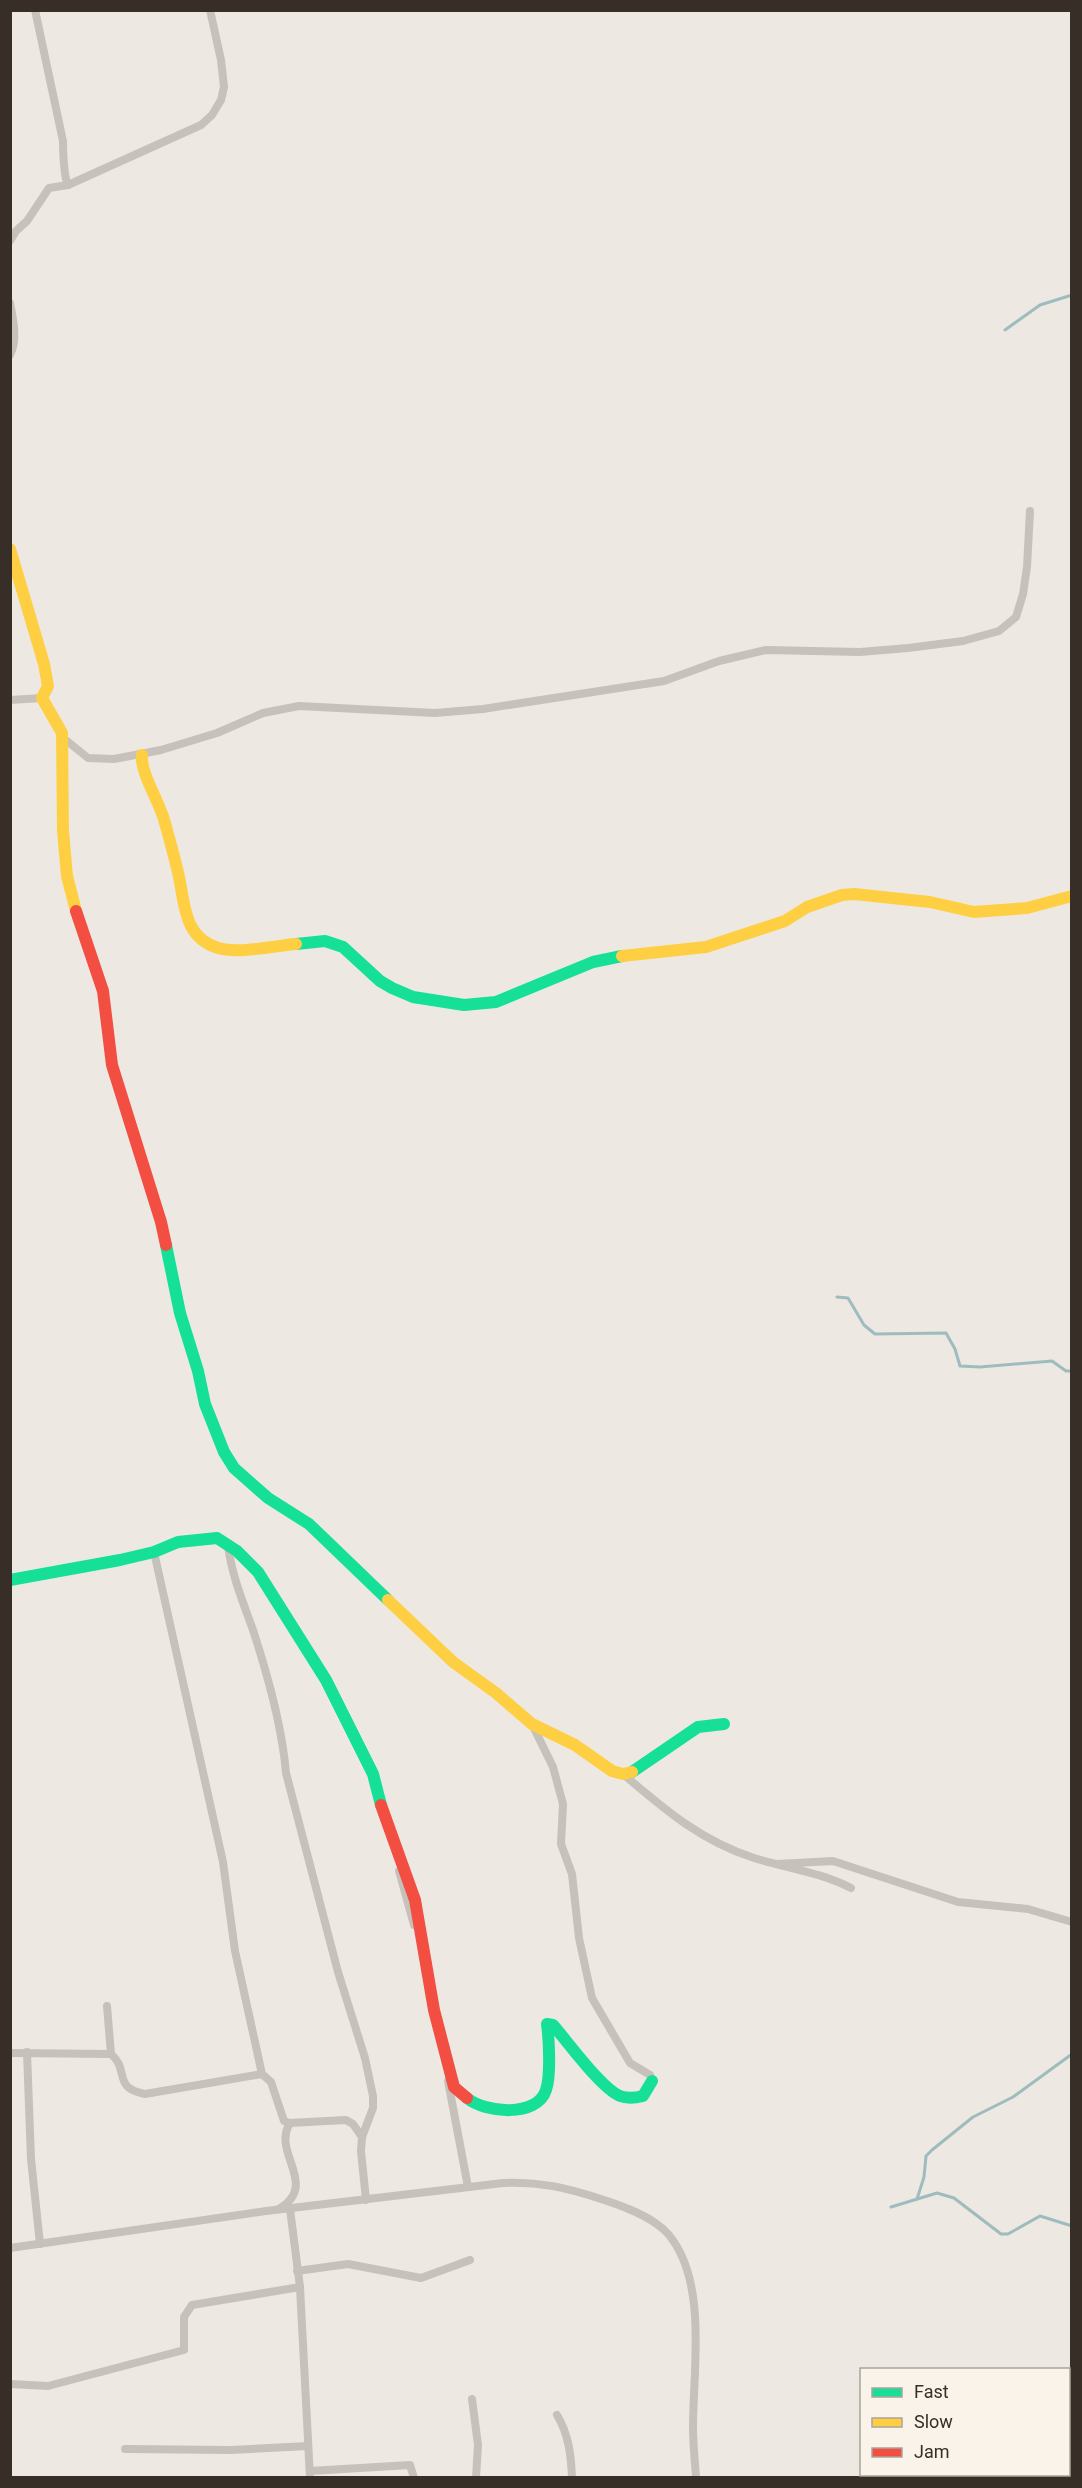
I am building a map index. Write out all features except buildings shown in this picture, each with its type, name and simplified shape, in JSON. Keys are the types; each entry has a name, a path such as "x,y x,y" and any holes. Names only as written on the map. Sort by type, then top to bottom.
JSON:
{"street":[{"path":"35,10 63,141 66,163 64,177 68,185"},
{"path":"10,241 16,231 27,221 49,188 68,185 201,125 212,115 224,87 221,60 210,10"},
{"path":"10,303 14,332 13,350 10,355"},
{"path":"61,741 67,741 88,758 114,759 142,755 217,733 254,716 280,709 320,706 435,713 483,709 664,681 708,664 766,650 860,652 943,645 999,631 1016,617 1023,594 1030,512"},
{"path":"10,549 44,664 48,686 42,698"},
{"path":"10,700 42,698"},
{"path":"42,698 62,733 67,876 79,923 103,991 112,1065 161,1222 180,1313 198,1371 205,1404 224,1452 245,1479 268,1498 309,1524 453,1662 496,1693 532,1724 575,1745 612,1771 623,1774 631,1773 698,1727 724,1724"},
{"path":"142,755 141,765 161,806 179,878 184,912 191,928 200,938 219,948 251,949 326,941 343,947 353,954 380,981 392,988 413,997 435,1001 464,1005 496,1002 599,960 640,953 706,947 785,921 807,906 842,895 854,894 930,902 974,912 1027,908 1071,896"},
{"path":"10,1580 111,1562 154,1552 178,1542 213,1537 248,1560 258,1572 326,1680 367,1761 414,1900 434,2010 454,2087 472,2102 495,2110 515,2110 533,2105 546,2091 549,2043 547,2024 553,2025 608,2088 621,2096 633,2099 643,2096 651,2078 630,2063 592,1998 579,1938 572,1874 561,1844 563,1804 553,1767 532,1724"},
{"path":"228,1546 235,1582 254,1632 276,1714 285,1752 286,1773 338,1972 365,2058 373,2108 362,2137 361,2151 366,2200"},
{"path":"154,1552 223,1862 235,1951 262,2074 271,2082 284,2121 290,2123 346,2120 353,2124 362,2137"},
{"path":"623,1774 676,1819 698,1833 753,1857 837,1881 851,1888"},
{"path":"387,1821 419,1947 468,2187"},
{"path":"777,1864 833,1860 958,1902 1028,1909 1071,1922"},
{"path":"107,2006 111,2054"},
{"path":"27,2052 32,2159 40,2244"},
{"path":"10,2053 111,2054 119,2061 124,2083 134,2092 145,2094 262,2074"},
{"path":"277,2210 289,2202 296,2188 296,2178 285,2142 285,2131 290,2123"},
{"path":"10,2248 277,2210 529,2181 552,2185 614,2203 657,2224 669,2235 677,2247 690,2280 696,2321 693,2429 696,2478"},
{"path":"290,2209 300,2287 310,2474 410,2464 414,2478"},
{"path":"297,2271 348,2264 421,2278 470,2260"},
{"path":"10,2384 48,2386 184,2350 184,2317 192,2305 300,2287"},
{"path":"472,2399 478,2445 477,2478"},
{"path":"557,2415 565,2428 571,2456 572,2478"},
{"path":"125,2449 230,2450 308,2446"}],"waterway":[{"path":"1005,330 1040,305 1072,295"},
{"path":"837,1297 848,1298 864,1325 875,1334 946,1333 955,1349 960,1366 980,1367 1052,1361 1066,1371 1072,1371"},
{"path":"917,2199 924,2177 926,2156 932,2150 973,2117 1013,2097 1072,2054"},
{"path":"891,2207 937,2193 954,2198 1001,2234 1008,2234 1040,2216 1072,2226"}],"traffic: fast":[{"path":"296,944 325,941 343,947 380,981 392,988 413,997 464,1005 496,1002 593,962 622,956"},
{"path":"166,1245 180,1313 198,1371 205,1404 224,1452 234,1468 268,1498 309,1524 388,1600"},
{"path":"10,1580 120,1560 154,1552 178,1542 217,1538 237,1551 258,1572 326,1680 373,1774 381,1805"},
{"path":"632,1772 698,1727 724,1724"},
{"path":"467,2098 486,2107 510,2110 522,2109 541,2099 549,2076 547,2024 553,2025 594,2075 620,2096 626,2098 643,2096 652,2081"}],"traffic: slow":[{"path":"10,549 44,664 48,686 42,698 62,733 63,831 67,876 76,911"},
{"path":"142,755 147,779 165,823 188,919 198,936 207,943 226,950 296,944"},
{"path":"622,956 706,947 785,921 807,907 842,895 854,894 930,902 974,912 1027,908 1072,896"},
{"path":"388,1600 453,1662 496,1693 532,1724 575,1745 612,1771 623,1774 632,1772"}],"traffic: jam":[{"path":"76,911 103,991 112,1065 161,1222 166,1245"},
{"path":"381,1805 415,1900 434,2010 454,2087 467,2098"}]}
